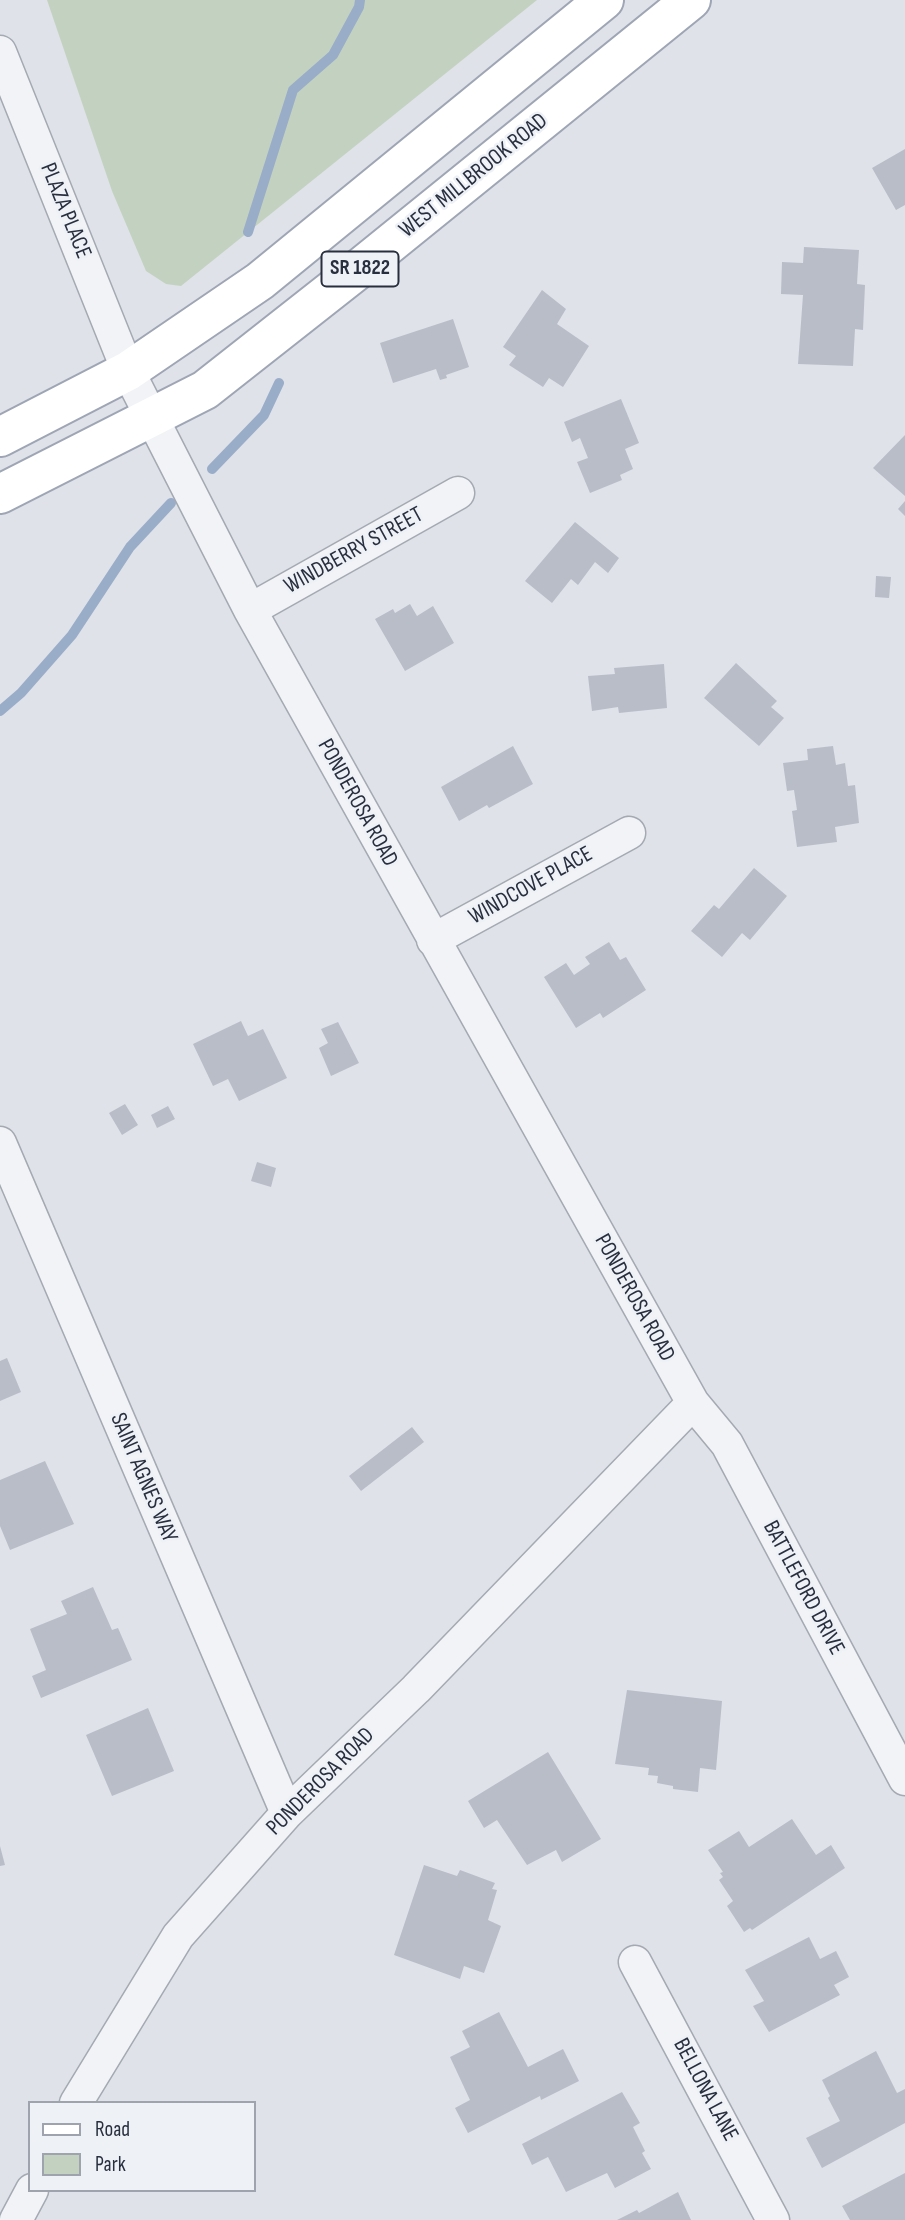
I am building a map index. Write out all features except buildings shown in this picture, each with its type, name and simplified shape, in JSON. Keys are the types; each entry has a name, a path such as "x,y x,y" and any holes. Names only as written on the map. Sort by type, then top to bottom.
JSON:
{"main road":[{"name":"SR 1822","path":"0,437 128,370 260,281 604,0"},
{"name":"WEST MILLBROOK ROAD","path":"0,494 205,390 691,0"}],"street":[{"name":"PLAZA PLACE","path":"0,52 128,370"},
{"name":"PONDEROSA ROAD","path":"77,2101 178,1936 287,1813 416,1689 693,1403 250,610 128,370"},
{"name":"WINDBERRY STREET","path":"250,610 458,493"},
{"name":"WINDCOVE PLACE","path":"433,940 629,833"},
{"name":"SAINT AGNES WAY","path":"0,1143 287,1813"},
{"name":"BATTLEFORD DRIVE","path":"693,1403 727,1444 905,1779"},
{"name":"BELLONA LANE","path":"635,1962 772,2220"},
{"path":"16,2220 31,2192"}],"green space":[{"path":"47,0 537,0 181,286 166,284 146,271 112,191"}],"waterway":[{"path":"248,232 293,90 333,55 359,7 360,0"},
{"path":"212,469 264,415 279,383"},
{"path":"0,711 21,693 72,635 130,547 171,503"}]}
